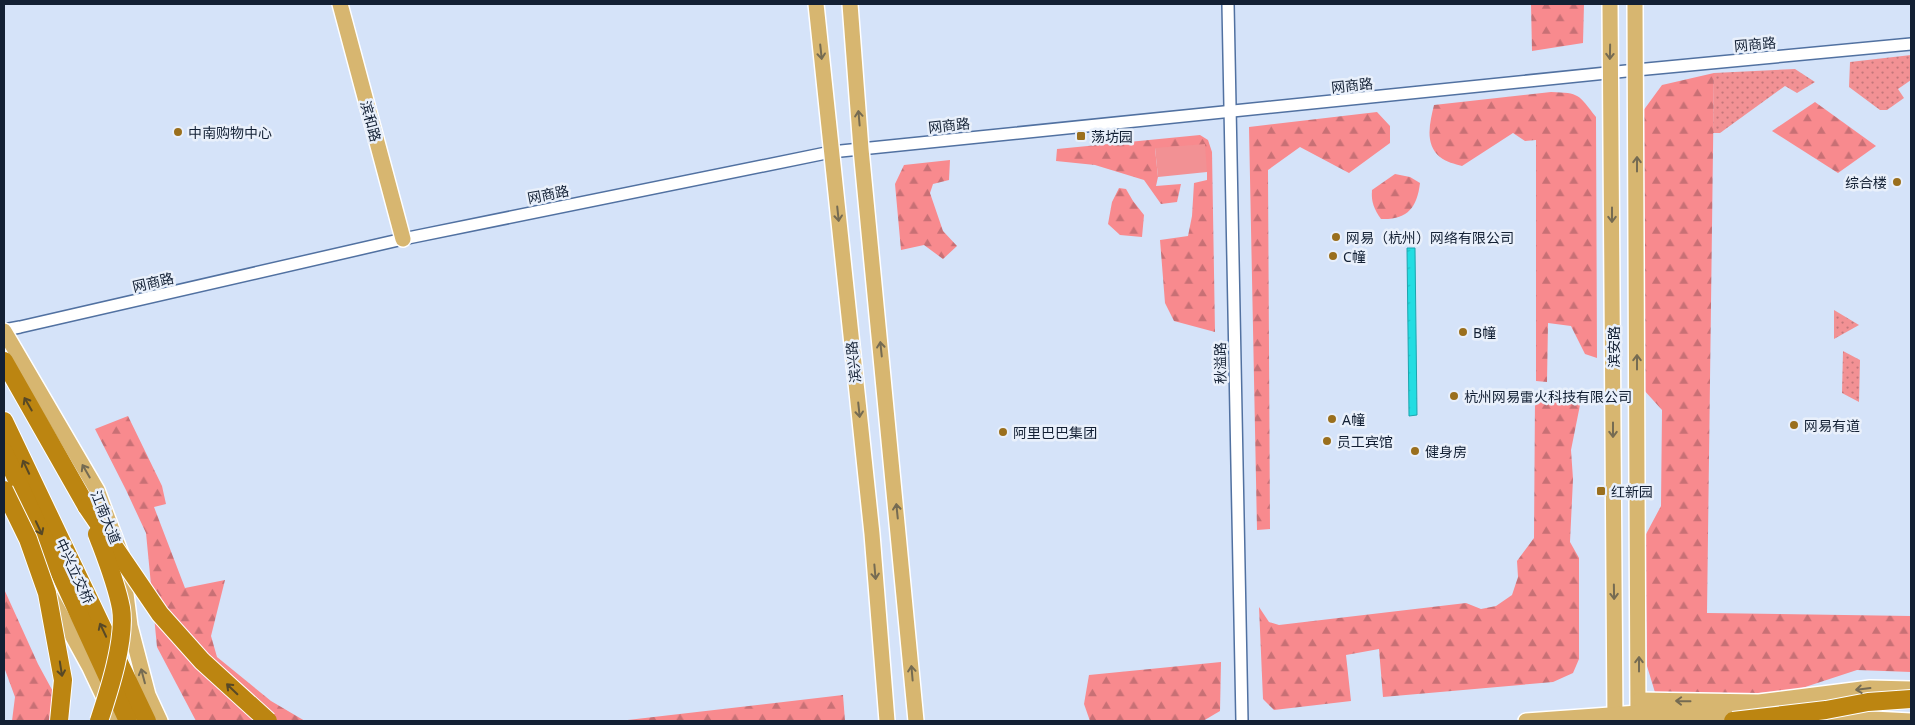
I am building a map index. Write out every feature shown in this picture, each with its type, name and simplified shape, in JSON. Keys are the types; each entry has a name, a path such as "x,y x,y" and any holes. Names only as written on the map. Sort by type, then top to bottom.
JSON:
{"highway":[{"path":"4,361 87,507 160,614 202,661 268,721"},
{"name":"中兴立交桥","path":"4,421 147,721"},
{"name":"中兴立交桥","path":"4,452 128,721"},
{"path":"4,490 28,539 47,593 63,680 58,721"},
{"path":"87,507 111,571 121,609 121,637 108,693 99,721"},
{"path":"1733,721 1826,710 1868,702 1911,699"}],"main road":[{"name":"滨和路","path":"340,4 403,239"},
{"name":"滨兴路","path":"816,4 872,534 887,721"},
{"path":"850,4 861,149 916,721"},
{"name":"滨安路","path":"1610,4 1615,718"},
{"name":"滨安路","path":"1635,4 1638,711"},
{"name":"江南大道","path":"4,330 97,490 122,554 130,626 148,695 160,721"},
{"path":"4,508 90,668 115,721"},
{"path":"1526,721 1615,718 1638,711 1759,702 1870,688 1911,689"},
{"path":"1775,700 1842,718"},
{"path":"1638,711 1731,712 1911,721"},
{"path":"1883,720 1911,715"}],"street":[{"name":"秋溢路","path":"1228,4 1242,721"},
{"name":"网商路","path":"4,330 20,328 403,239 831,152 1911,44"}],"shaded area":[{"path":"1911,55 1911,80 1898,89 1904,98 1887,110 1880,110 1849,87 1850,62"},
{"path":"1795,69 1815,82 1797,93 1785,86 1720,133 1713,133 1714,73"},
{"path":"1205,144 1207,172 1158,177 1155,148"},
{"path":"1834,310 1859,325 1834,339"},
{"path":"1843,351 1860,360 1859,402 1842,393"}],"green space":[{"path":"1531,4 1584,4 1583,43 1532,51"},
{"path":"1714,73 1707,613 1911,616 1911,672 1857,670 1793,691 1657,699 1647,666 1645,536 1661,506 1662,410 1643,389 1643,111 1662,85"},
{"path":"1551,92 1568,93 1578,96 1596,117 1597,358 1585,354 1571,326 1548,323 1547,382 1536,381 1536,140 1525,141 1513,133 1462,166 1448,162 1435,152 1430,139 1430,132 1434,105"},
{"path":"1815,102 1876,146 1838,173 1772,131"},
{"path":"1377,112 1390,126 1390,143 1349,173 1300,147 1268,170 1270,529 1257,530 1249,127"},
{"path":"1200,135 1208,140 1212,152 1215,332 1174,321 1165,303 1160,240 1188,236 1192,216 1194,183 1207,180 1207,172 1155,148 1158,177 1156,186 1181,184 1177,202 1161,204 1144,180 1095,165 1056,161 1057,149"},
{"path":"950,160 949,180 933,184 930,193 943,231 957,246 943,259 924,245 901,250 895,184 904,165"},
{"path":"1395,174 1410,177 1420,183 1419,192 1413,206 1404,215 1390,219 1381,219 1376,212 1372,190"},
{"path":"1119,188 1126,189 1144,215 1142,237 1120,235 1108,224 1112,202"},
{"path":"1576,397 1580,405 1571,450 1573,479 1570,542 1579,558 1579,659 1573,673 1553,682 1383,697 1379,649 1346,655 1351,701 1274,710 1263,699 1259,607 1269,622 1279,625 1466,603 1481,609 1496,606 1512,595 1518,577 1517,561 1534,538 1535,399"},
{"path":"128,416 162,486 166,504 154,507 185,588 225,580 211,636 217,657 271,701 305,721 196,721 157,647 146,533 95,429"},
{"path":"4,589 38,664 69,721 12,721 15,697 4,667"},
{"path":"1221,662 1220,711 1203,721 1090,721 1084,704 1089,675"},
{"path":"843,695 845,721 619,721"}],"water":[{"path":"1407,248 1415,248 1417,415 1409,416"}],"place":[{"name":"中南购物中心","path":"178,132"},
{"name":"荡坊园","path":"1081,136"},
{"name":"综合楼","path":"1897,182"},
{"name":"网易（杭州）网络有限公司","path":"1336,237"},
{"name":"C幢","path":"1333,256"},
{"name":"B幢","path":"1463,332"},
{"name":"杭州网易雷火科技有限公司","path":"1454,396"},
{"name":"A幢","path":"1332,419"},
{"name":"网易有道","path":"1794,425"},
{"name":"阿里巴巴集团","path":"1003,432"},
{"name":"员工宾馆","path":"1327,441"},
{"name":"健身房","path":"1415,451"},
{"name":"红新园","path":"1601,491"}]}
